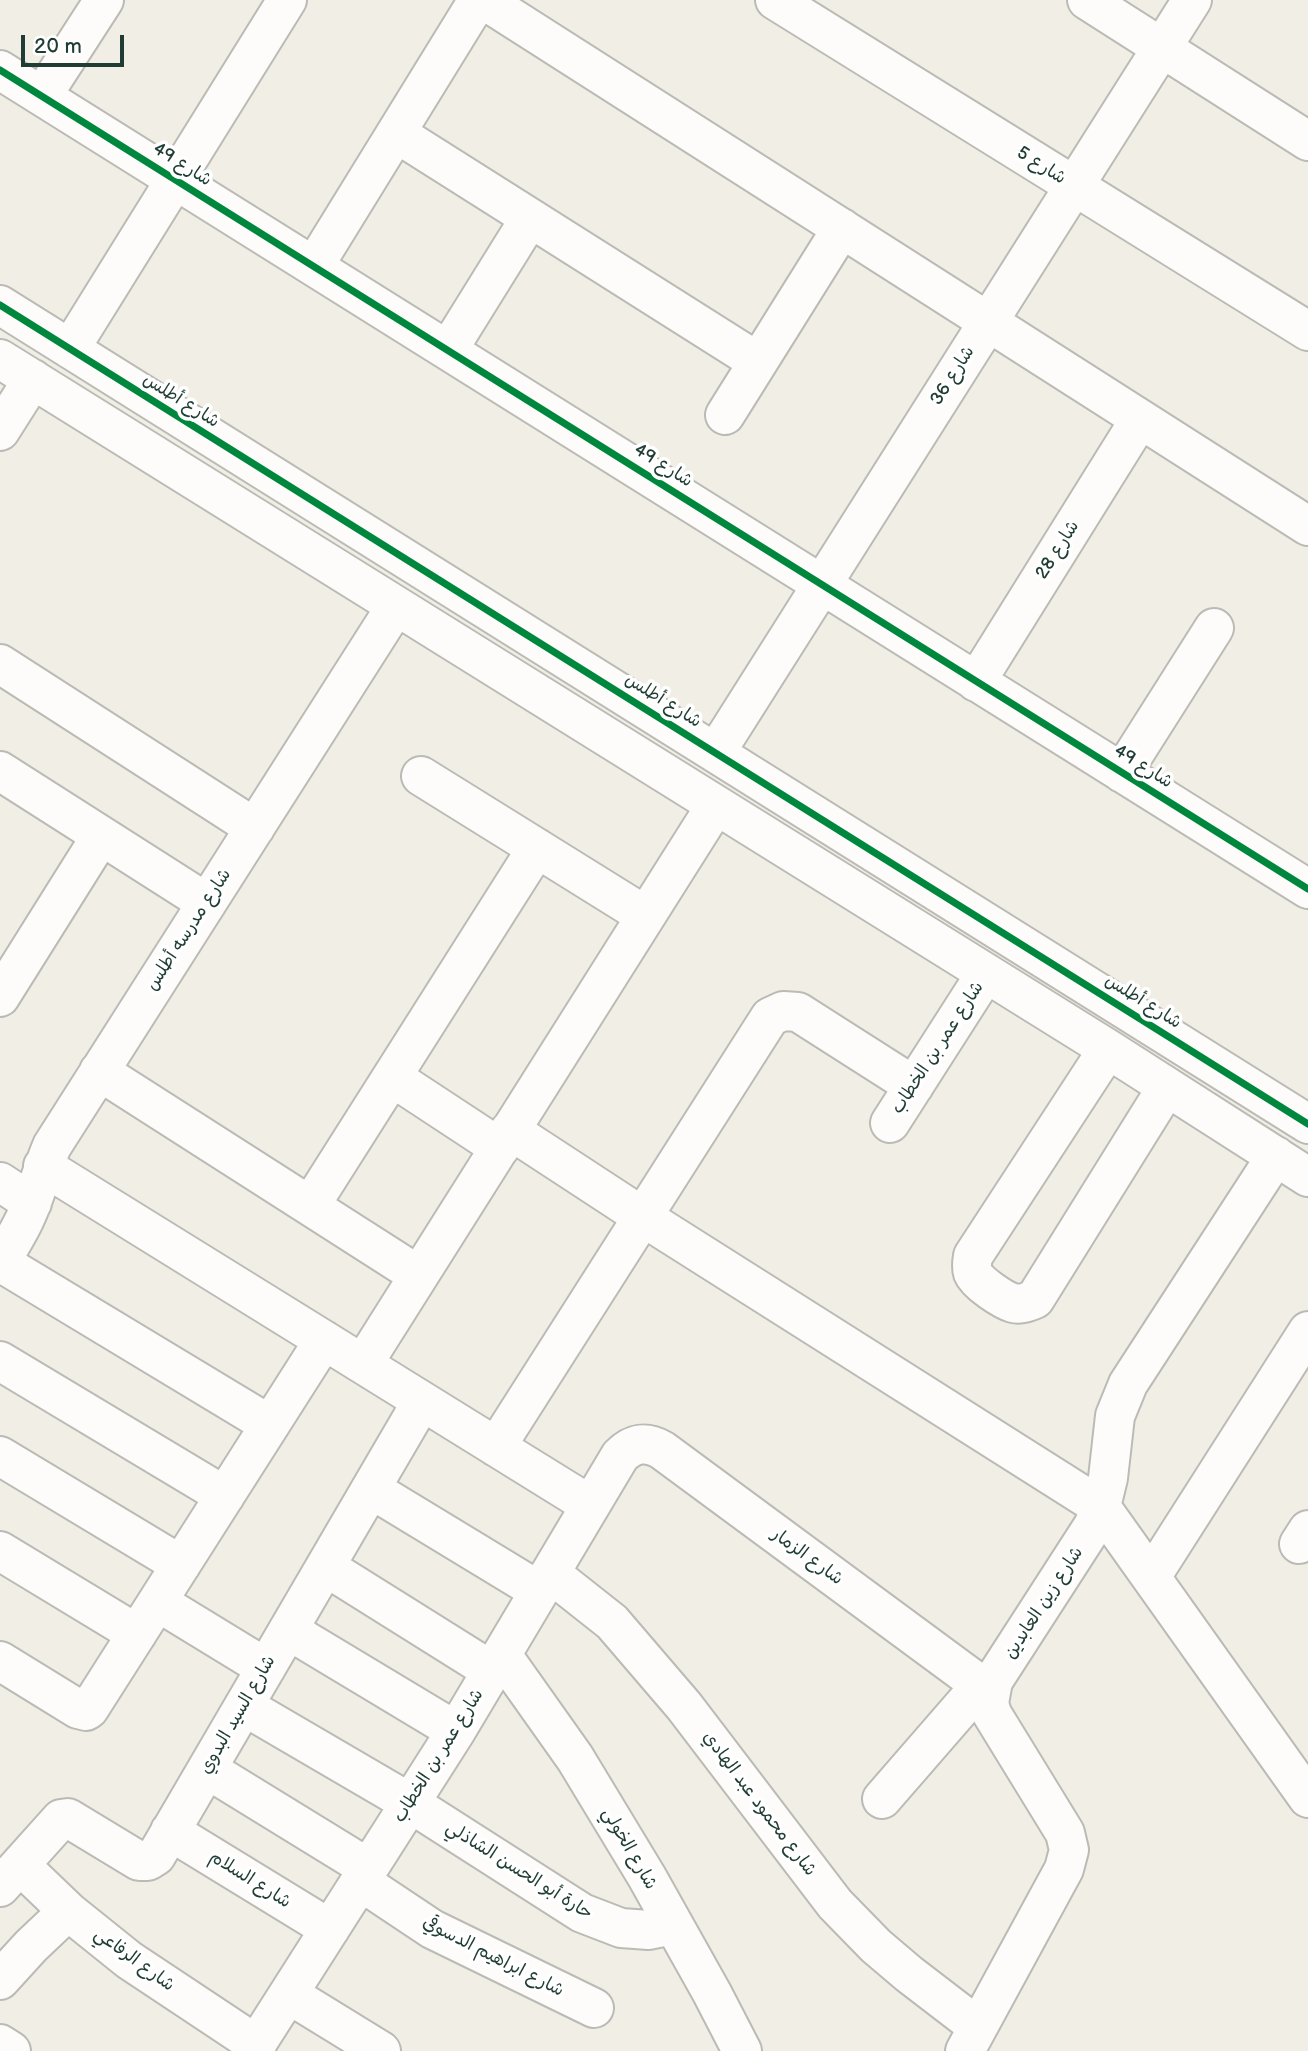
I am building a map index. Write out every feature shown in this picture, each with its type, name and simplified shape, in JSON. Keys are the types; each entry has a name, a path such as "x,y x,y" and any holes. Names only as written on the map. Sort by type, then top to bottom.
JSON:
{"street":[{"path":"42,96 104,0"},
{"path":"70,349 287,0"},
{"path":"314,266 478,0"},
{"path":"484,0 1308,526"},
{"name":"شارع 5","path":"775,0 1308,331"},
{"path":"1087,0 1308,141"},
{"name":"شارع 36","path":"716,752 1192,0"},
{"name":"شارع 49","path":"0,70 1308,890"},
{"path":"396,133 758,362"},
{"path":"448,350 530,218"},
{"path":"725,415 842,229"},
{"name":"شارع أطلس","path":"0,305 1308,1124"},
{"path":"0,359 1108,1049 1308,1177"},
{"path":"0,431 33,379"},
{"path":"102,422 125,384"},
{"name":"شارع 28","path":"976,682 1140,419"},
{"name":"شارع مدرسه أطلس","path":"0,1263 26,1219 52,1146 396,606"},
{"path":"1122,773 1214,628"},
{"path":"0,664 255,828"},
{"path":"0,771 206,903"},
{"path":"421,776 646,916"},
{"path":"363,1364 716,805"},
{"path":"2,987 102,836"},
{"path":"310,1206 537,848"},
{"name":"شارع عمر بن الخطاب","path":"890,1123 986,973"},
{"path":"496,1447 771,1017 783,1011 798,1012 914,1086"},
{"path":"1108,1049 972,1256 973,1274 979,1282 1005,1299 1015,1304 1026,1303 1035,1298 1167,1087"},
{"path":"99,1071 418,1275"},
{"path":"392,1077 643,1217 1101,1507 1151,1577 1302,1774"},
{"name":"شارع زين العابدين","path":"881,1799 993,1681 1082,1545 1101,1507 1108,1478 1115,1416 1128,1384 1276,1156"},
{"path":"43,1166 590,1505"},
{"path":"0,1182 32,1203"},
{"path":"0,1263 270,1425"},
{"path":"1151,1577 1308,1331"},
{"path":"0,1661 78,1709 86,1711 92,1706 324,1340"},
{"path":"0,1361 225,1496"},
{"name":"شارع السيد البدوي","path":"10,1876 64,1818 139,1861 148,1861 156,1856 422,1401"},
{"name":"شارع الزمار","path":"620,1457 626,1450 644,1444 662,1450 986,1689"},
{"path":"0,1456 181,1565"},
{"name":"شارع عمر بن الخطاب","path":"255,2048 456,1731 620,1457"},
{"name":"شارع محمود عبد الهادي","path":"371,1489 545,1582 612,1622 692,1717 835,1904 876,1946 909,1974 971,2039"},
{"path":"0,1551 137,1634"},
{"path":"326,1567 497,1663"},
{"path":"158,1602 265,1668"},
{"path":"288,1630 456,1731"},
{"name":"شارع الخولي","path":"497,1663 575,1758 647,1877 712,1993 739,2050"},
{"path":"971,2039 1064,1869 1069,1850 1065,1833 992,1714 986,1689"},
{"name":"حارة أبو الحسن الشاذلي","path":"244,1706 410,1803 582,1913 605,1924 628,1929 649,1930 673,1925"},
{"name":"شارع ابراهيم الدسوقي","path":"207,1769 364,1875 432,1929 594,2008"},
{"name":"شارع السلام","path":"170,1831 330,1929"},
{"name":"شارع الرفاعي","path":"10,1876 68,1911 129,1960 255,2048"},
{"path":"0,1980 68,1911"},
{"path":"290,1995 381,2051"},
{"path":"0,2044 11,2051"}],"cycle path":[{"path":"0,70 1308,889"},
{"path":"0,305 1308,1124"}]}
